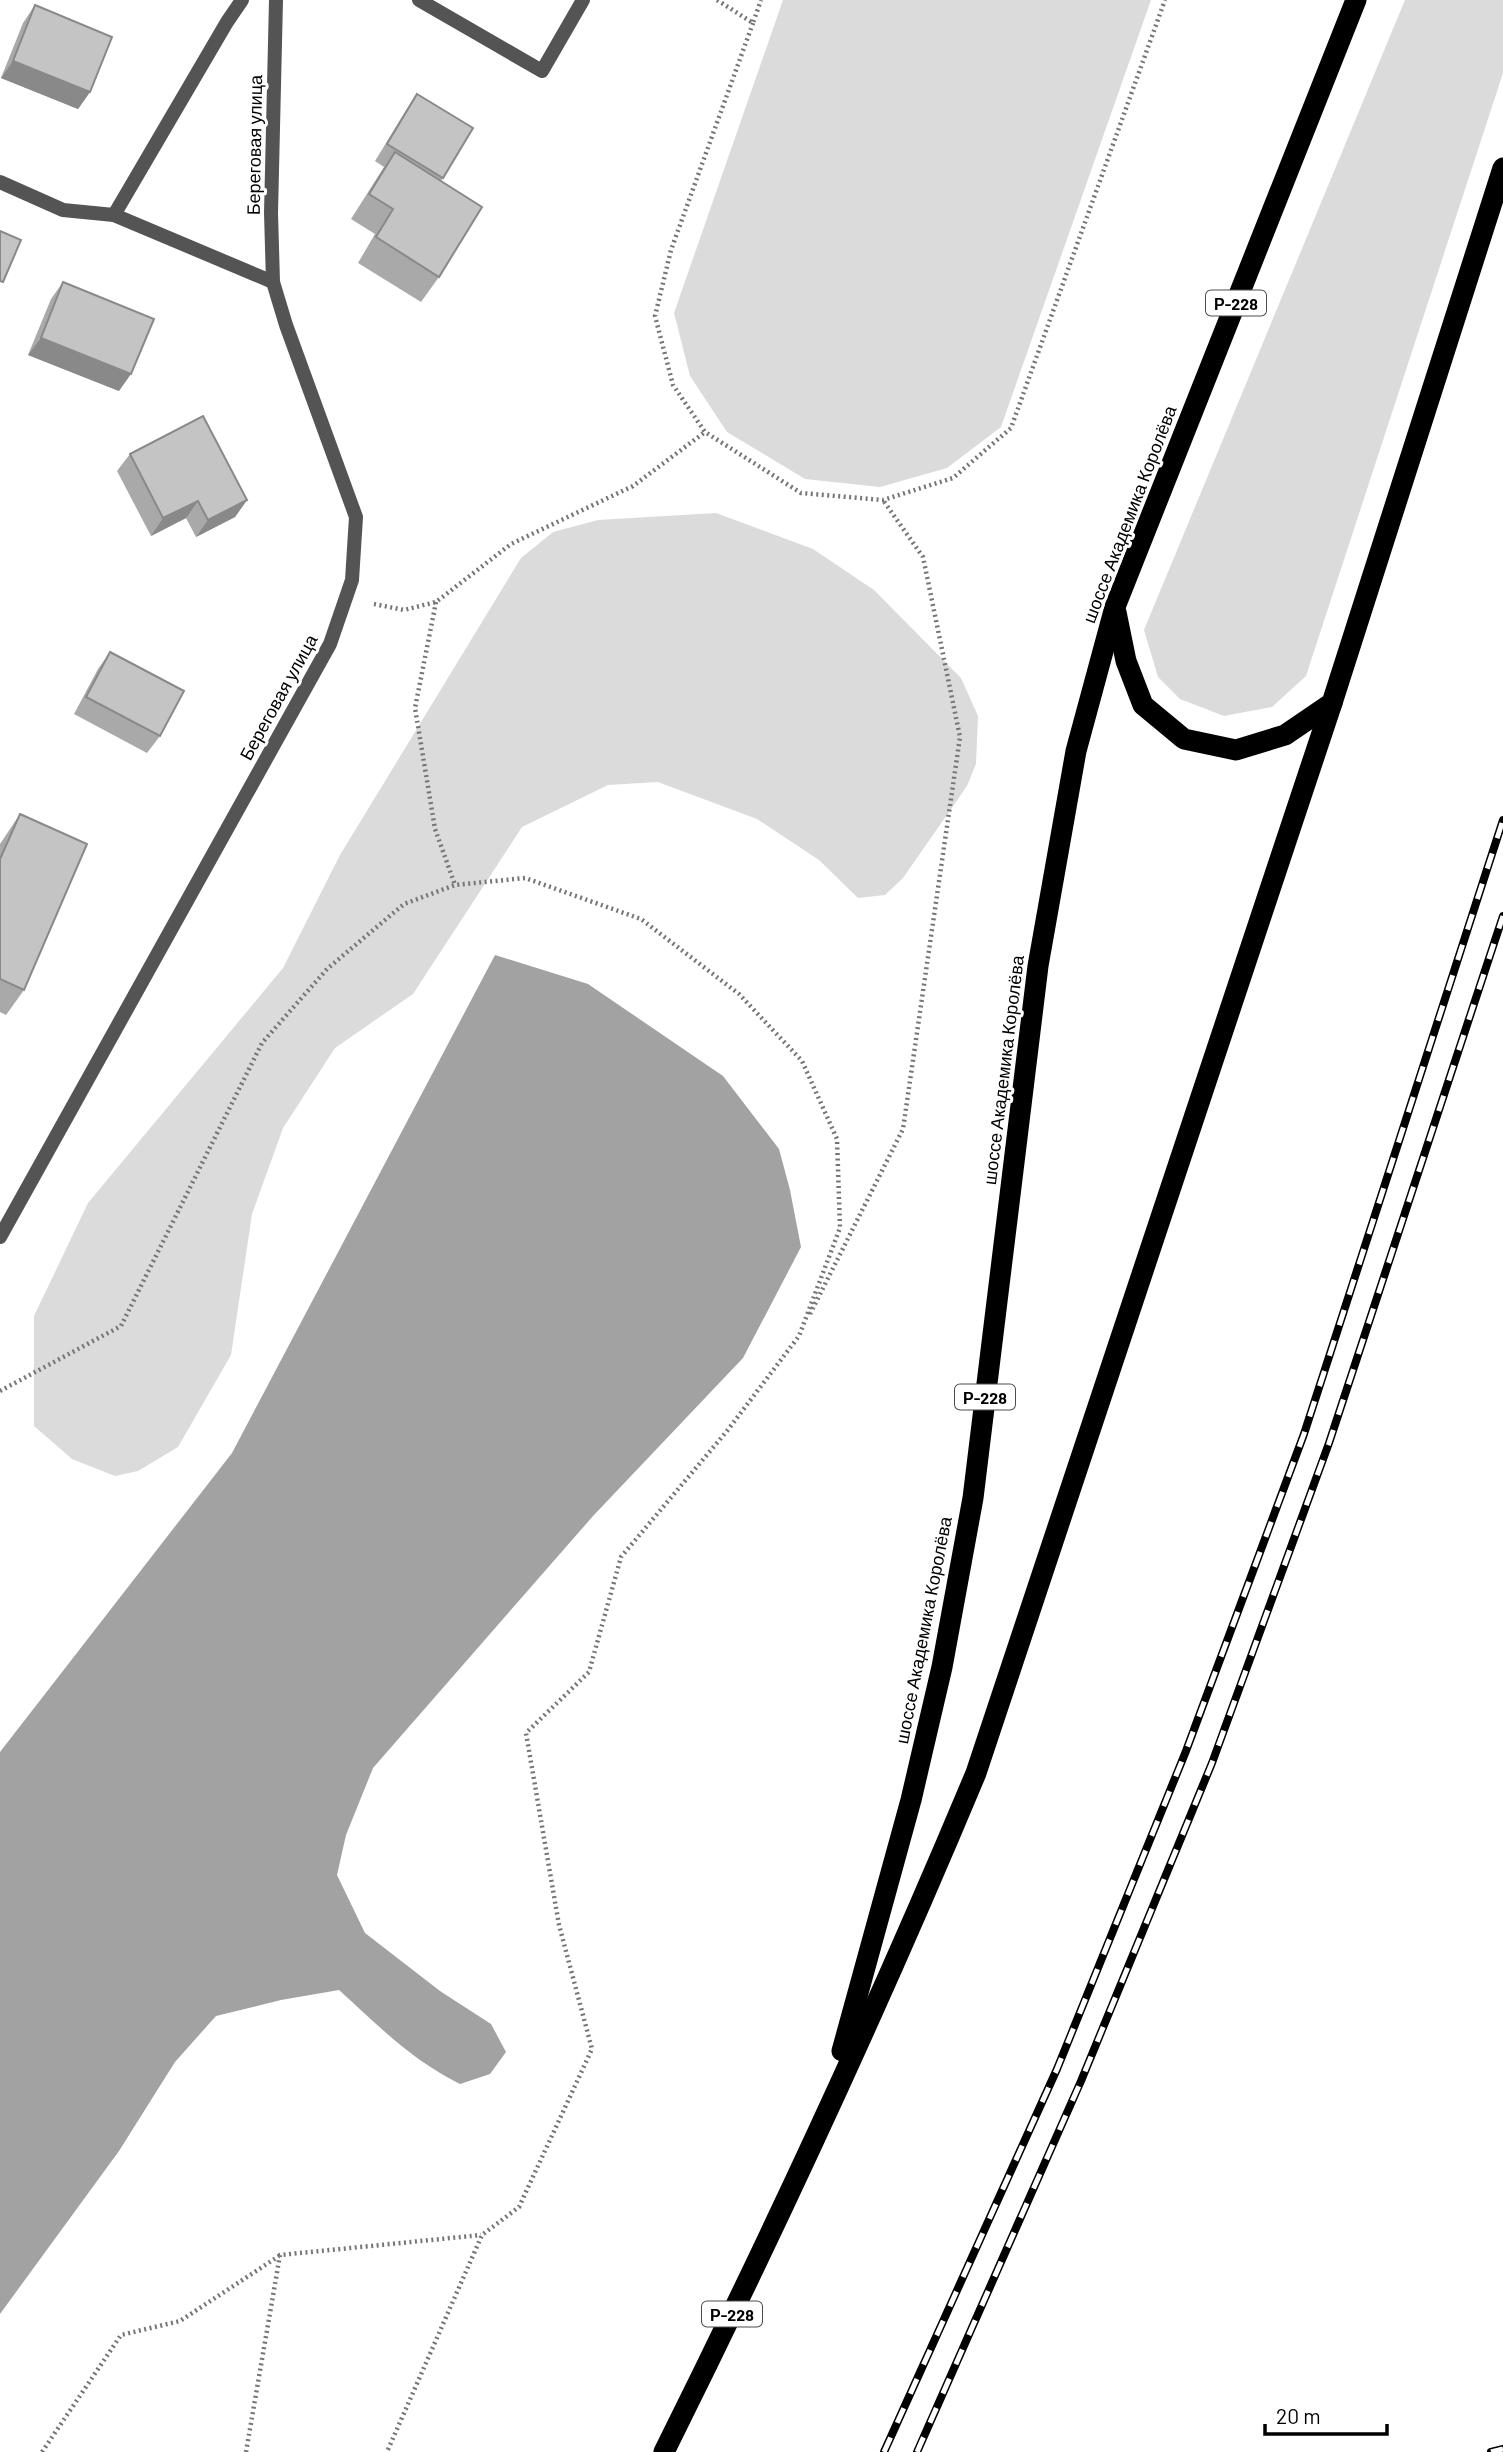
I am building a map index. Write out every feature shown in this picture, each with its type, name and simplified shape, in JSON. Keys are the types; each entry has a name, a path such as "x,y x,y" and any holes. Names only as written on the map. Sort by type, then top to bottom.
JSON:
{"highway":[{"name":"шоссе Академика Королёва","path":"797,2175 841,2054 911,1800 942,1668 973,1498 1038,965 1076,751 1115,607 1356,0"},
{"name":"шоссе Академика Королёва","path":"664,2452 797,2175 935,1871 976,1773 1332,703 1503,168"},
{"path":"1115,607 1126,661 1143,705 1185,739 1236,750 1285,735 1332,703"}],"street":[{"path":"114,215 226,22 242,0"},
{"name":"Береговая улица","path":"0,1237 330,644 352,580 356,517 273,282 271,213 276,0"},
{"path":"419,0 542,71 583,0"},
{"path":"0,182 64,210 114,215 273,282"}],"path":[{"path":"717,0 753,23"},
{"path":"761,0 671,250 655,316 673,385 705,432 801,493 883,500 953,478 1011,428 1165,0"},
{"path":"345,599 404,610 436,602 511,544 633,486 705,432"},
{"path":"387,2452 482,2235 519,2207 592,2049 559,1925 527,1733 589,1672 621,1557 727,1432 799,1336 903,1129 960,737 923,557 883,500"},
{"path":"436,602 415,708 435,829 455,885"},
{"path":"0,1391 121,1326 262,1043 327,969 404,904 455,885 525,878 640,919 739,994 802,1061 836,1139 840,1228 799,1336"},
{"path":"42,2452 121,2335 180,2322 280,2255 482,2235"},
{"path":"246,2452 280,2255"}],"shaded area":[{"path":"783,0 1151,0 1001,427 947,468 880,487 805,479 727,432 690,376 674,313"},
{"path":"1405,0 1503,0 1503,73 1306,676 1272,707 1224,716 1180,699 1158,677 1144,630"},
{"path":"716,513 813,549 874,590 961,678 978,716 976,764 967,786 903,878 885,895 858,898 819,860 757,819 658,782 608,785 522,827 413,994 335,1048 283,1128 252,1214 231,1355 178,1447 138,1471 115,1476 72,1459 34,1426 34,1316 88,1203 283,968 340,855 521,558 553,532 598,520"},
{"path":"495,955 588,984 723,1076 779,1149 801,1247 743,1358 593,1516 373,1768 346,1835 337,1875 365,1933 440,1991 491,2024 506,2052 490,2074 460,2084 442,2074 396,2042 339,1990 281,2000 216,2016 175,2062 119,2151 0,2314 0,1752 232,1453"}],"building":[{"path":"35,5 112,37 90,92 13,61"},
{"path":"417,94 473,128 443,178 387,144"},
{"path":"395,152 482,207 439,277 376,237 393,209 369,194"},
{"path":"0,231 21,240 3,282 0,281"},
{"path":"63,282 154,319 131,374 41,338"},
{"path":"203,416 247,500 208,520 198,501 163,518 130,454"},
{"path":"110,652 184,691 160,736 86,697"},
{"path":"20,814 87,844 24,990 0,979 0,859"}],"railway":[{"path":"884,2452 1057,2069 1186,1751 1304,1434 1503,820"},
{"path":"917,2452 1081,2081 1212,1763 1329,1443 1503,916"},
{"path":"1491,2452 1503,2449"}]}
